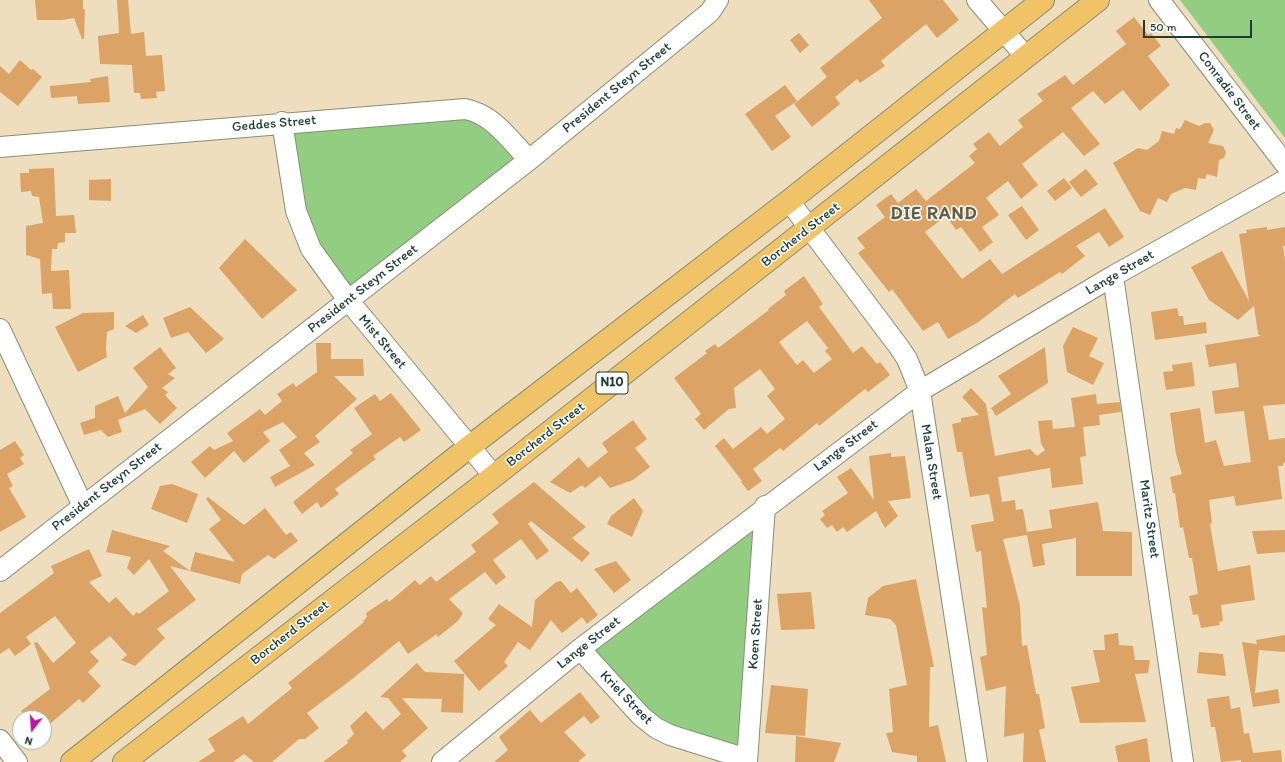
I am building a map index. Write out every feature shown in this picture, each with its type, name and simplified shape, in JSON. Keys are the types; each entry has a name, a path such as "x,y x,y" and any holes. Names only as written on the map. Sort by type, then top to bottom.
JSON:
{"highway":[{"name":"N10","path":"72,762 469,447 789,201 1043,0"},
{"name":"Borcherd Street","path":"124,762 494,476 811,228 1098,0"}],"street":[{"name":"President Steyn Street","path":"0,570 528,160 710,12 718,0"},
{"path":"977,0 1026,57"},
{"name":"Conradie Street","path":"1159,0 1285,164"},
{"name":"Geddes Street","path":"0,147 282,122 464,109 483,114 528,160"},
{"name":"Mist Street","path":"282,122 293,195 300,225 311,249 348,300 494,476"},
{"name":"Lange Street","path":"442,762 580,649 765,506 920,391 1113,276 1285,180"},
{"name":"Malan Street","path":"789,201 811,228 899,347 907,359 920,391 977,762"},
{"name":"Maritz Street","path":"1113,276 1183,762"},
{"path":"0,329 83,506"},
{"name":"Koen Street","path":"747,761 765,506"},
{"name":"Kriel Street","path":"580,649 641,716 656,728 670,735 747,761"},
{"path":"0,740 17,762"}],"green space":[{"path":"1180,0 1285,0 1285,138"},
{"path":"462,106 523,161 350,295 301,219 288,122"},
{"path":"763,511 750,745 674,739 586,651"}],"building":[{"path":"35,0 83,0 83,10 85,9 84,39 82,39 74,18 62,20 37,20"},
{"path":"117,0 128,0 131,34 144,32 146,56 162,55 165,91 156,92 157,98 141,99 140,93 134,93 132,65 100,64 98,36 119,33"},
{"path":"869,0 943,0 959,20 937,38 926,24 881,61 885,66 860,83 857,79 835,97 840,104 812,127 794,104 827,77 820,68 882,18"},
{"path":"1134,17 1148,35 1151,33 1161,46 1148,56 1170,85 1140,111 1123,90 1105,104 1093,91 1071,108 1100,144 1084,156 1063,132 1022,164 1038,185 1021,199 1008,181 986,198 999,215 982,227 993,242 980,252 961,227 956,230 946,216 925,232 962,279 990,259 1002,274 1105,208 1124,237 1109,247 1099,232 1076,246 1085,256 1062,274 1060,272 1018,298 1015,294 977,323 948,339 938,322 923,331 892,289 889,292 858,253 865,248 857,238 885,217 876,205 891,194 898,203 916,189 926,201 975,163 969,156 977,149 973,144 989,132 1000,146 1023,127 1018,120 1043,101 1037,94 1065,75 1073,85 1126,44 1116,31"},
{"path":"799,33 809,45 800,53 790,40"},
{"path":"20,60 42,77 18,106 0,92 0,66 9,74"},
{"path":"108,76 110,102 78,104 77,96 51,98 50,86 91,82 90,79"},
{"path":"785,85 797,101 775,116 791,137 772,151 745,114"},
{"path":"1185,120 1199,126 1205,123 1210,123 1214,130 1208,143 1223,146 1226,152 1224,158 1219,160 1217,177 1207,174 1205,179 1198,178 1196,190 1185,188 1171,194 1167,202 1158,198 1150,215 1140,211 1113,163 1138,148 1147,150 1159,141 1162,131 1174,134 1176,128 1180,129"},
{"path":"54,168 56,216 74,215 76,233 65,233 65,242 58,243 57,249 52,249 51,271 69,270 71,309 53,309 52,293 42,294 40,259 26,255 26,226 43,223 39,197 32,196 31,191 21,192 20,173 29,173 29,169"},
{"path":"1086,169 1098,184 1081,197 1069,182"},
{"path":"1064,178 1072,188 1055,201 1047,191"},
{"path":"111,179 111,201 89,200 89,180"},
{"path":"1022,206 1039,230 1026,240 1008,215"},
{"path":"1267,227 1267,230 1285,227 1285,246 1283,246 1285,260 1285,404 1263,406 1269,440 1285,438 1285,463 1283,463 1283,466 1278,466 1282,499 1236,506 1234,496 1209,500 1212,523 1210,524 1218,571 1250,565 1255,600 1221,605 1223,621 1219,622 1220,625 1201,628 1198,614 1193,615 1189,596 1198,594 1192,558 1189,558 1183,527 1180,528 1175,493 1173,493 1170,477 1182,474 1176,454 1170,413 1200,408 1205,443 1216,440 1224,466 1251,462 1244,411 1215,414 1212,391 1239,387 1236,363 1209,367 1205,345 1261,336 1258,334 1254,306 1238,320 1209,300 1191,267 1222,251 1249,301 1239,234 1247,233 1246,230"},
{"path":"245,239 297,290 262,319 219,268"},
{"path":"804,276 823,304 819,307 853,353 862,346 877,364 880,362 890,375 868,392 865,389 819,426 817,423 783,451 780,448 753,469 762,481 748,491 715,446 724,438 733,449 761,427 767,434 785,419 767,396 775,389 760,369 734,388 736,408 729,409 704,430 695,419 701,414 674,378 707,353 705,351 715,344 718,348 769,310 768,309 786,295 784,291","holes":["807,321 828,348 825,351 832,359 814,373 803,360 797,365 779,342"]},
{"path":"190,307 224,339 206,353 188,332 171,338 163,318"},
{"path":"1177,308 1179,316 1183,316 1184,325 1206,322 1207,333 1155,340 1151,312"},
{"path":"114,312 114,329 107,332 107,357 78,372 55,327 83,313"},
{"path":"143,315 149,325 136,333 125,326"},
{"path":"1073,327 1098,338 1089,356 1104,363 1093,385 1067,372 1063,346"},
{"path":"316,343 331,343 331,359 363,359 364,376 334,376 357,399 315,436 320,442 304,453 315,465 275,487 270,477 290,466 279,450 297,437 283,422 263,432 270,441 244,463 234,451 205,478 191,462 210,446 214,450 233,441 227,433 260,409 265,415 282,401 277,394 293,383 296,387 317,372"},
{"path":"160,347 176,368 168,374 175,378 162,388 168,392 165,395 177,408 160,424 145,409 118,420 122,432 108,437 101,430 84,435 80,423 95,418 95,406 118,396 125,413 148,387 133,368"},
{"path":"1045,347 1048,383 996,416 991,408 1011,394 998,376"},
{"path":"1192,362 1195,386 1166,390 1163,372 1173,371 1172,365"},
{"path":"971,388 986,404 995,456 1030,449 1037,456 1045,450 1041,444 1038,421 1052,420 1053,429 1075,427 1071,398 1096,394 1097,404 1120,402 1121,412 1099,415 1100,425 1083,427 1086,456 1080,457 1083,484 1052,488 1050,468 998,477 1002,502 1015,500 1016,510 1023,509 1027,532 1052,528 1049,510 1098,502 1103,531 1132,532 1132,576 1076,576 1076,538 1042,544 1045,565 1033,567 1027,535 1003,539 1020,606 1022,646 1027,645 1036,694 1039,694 1045,728 1039,730 1046,762 1023,762 1024,733 1004,737 1006,686 986,691 980,657 987,655 982,607 987,608 981,551 976,552 971,525 994,521 989,494 970,497 962,452 957,452 952,424 961,422 961,418 979,415 962,397"},
{"path":"391,393 421,430 404,442 400,437 373,456 376,459 335,489 339,494 321,508 317,502 302,514 293,502 353,453 350,450 372,434 354,408 375,394 380,401"},
{"path":"633,420 647,439 635,448 650,467 633,480 610,488 600,476 585,488 582,485 570,493 550,482 579,457 588,468 608,452 602,443"},
{"path":"15,441 24,455 20,458 24,464 7,474 13,486 9,488 26,517 0,532 0,450"},
{"path":"891,453 891,457 905,456 911,498 888,501 898,516 885,528 876,511 847,532 843,527 837,532 832,525 827,528 820,519 825,515 822,511 848,493 837,477 851,468 874,500 869,456"},
{"path":"534,482 586,527 572,538 590,553 582,562 531,521 528,524 549,551 537,560 521,539 493,560 506,577 496,585 485,572 449,599 463,613 458,621 438,637 437,634 408,654 399,641 307,713 319,728 305,739 299,739 272,762 254,762 244,754 233,762 198,762 215,751 208,739 243,716 248,724 292,688 288,683 364,622 363,621 367,617 366,613 387,599 389,602 415,580 420,585 431,576 436,582 476,552 471,545 499,523 492,514"},
{"path":"172,484 198,494 187,523 151,509 160,486"},
{"path":"208,497 244,525 265,508 286,535 291,532 298,541 274,559 268,555 242,574 240,584 190,571 195,552 235,562 209,529 221,520 206,499"},
{"path":"634,498 643,511 632,537 607,524 611,516"},
{"path":"112,530 170,546 163,551 190,571 170,566 196,600 157,629 165,638 135,666 121,660 127,655 110,636 90,652 99,661 88,672 101,686 83,703 79,699 52,722 52,710 22,710 50,689 34,643 37,642 53,663 76,643 55,616 26,637 31,644 15,656 9,648 0,654 0,613 54,573 51,566 89,549 102,576 89,582 109,603 116,597 133,616 137,612 139,614 169,591 149,559 134,575 127,568 131,557 106,552"},
{"path":"1285,530 1285,552 1257,554 1252,531"},
{"path":"616,561 631,580 614,593 594,569"},
{"path":"916,579 934,667 930,667 929,727 938,725 946,762 917,762 917,756 892,752 886,733 893,732 889,689 907,685 896,625 890,619 865,615 868,598 883,586"},
{"path":"561,581 571,593 577,588 598,615 587,624 582,617 562,633 551,620 530,650 518,642 504,662 508,666 479,691 454,661 496,625 488,619 499,604 532,627 535,600 556,582"},
{"path":"811,592 815,629 781,630 777,594"},
{"path":"1118,633 1119,645 1133,646 1135,660 1150,660 1148,673 1135,674 1146,722 1080,723 1071,687 1100,682 1093,650 1105,650 1104,635"},
{"path":"1285,635 1285,652 1259,650 1255,693 1278,689 1280,703 1253,707 1242,642 1257,644 1256,640"},
{"path":"1199,652 1223,654 1226,676 1197,673"},
{"path":"417,663 425,672 464,674 463,713 441,712 442,699 402,698 428,728 402,751 407,756 400,762 323,762 348,743 347,741 354,734 350,726 366,711 383,730 401,714 388,698 380,697"},
{"path":"771,685 808,689 805,736 765,733"},
{"path":"580,692 600,717 591,724 584,716 564,732 586,755 578,762 494,762 508,750 499,737 530,710 541,723"},
{"path":"1229,696 1231,709 1240,707 1244,734 1249,733 1253,753 1281,750 1282,762 1241,762 1241,760 1221,762 1215,727 1211,727 1207,699"},
{"path":"796,736 841,743 834,762 795,762"},
{"path":"1147,738 1150,762 1118,762 1115,746"}],"district":[{"name":"DIE RAND","path":"934,214"}]}
